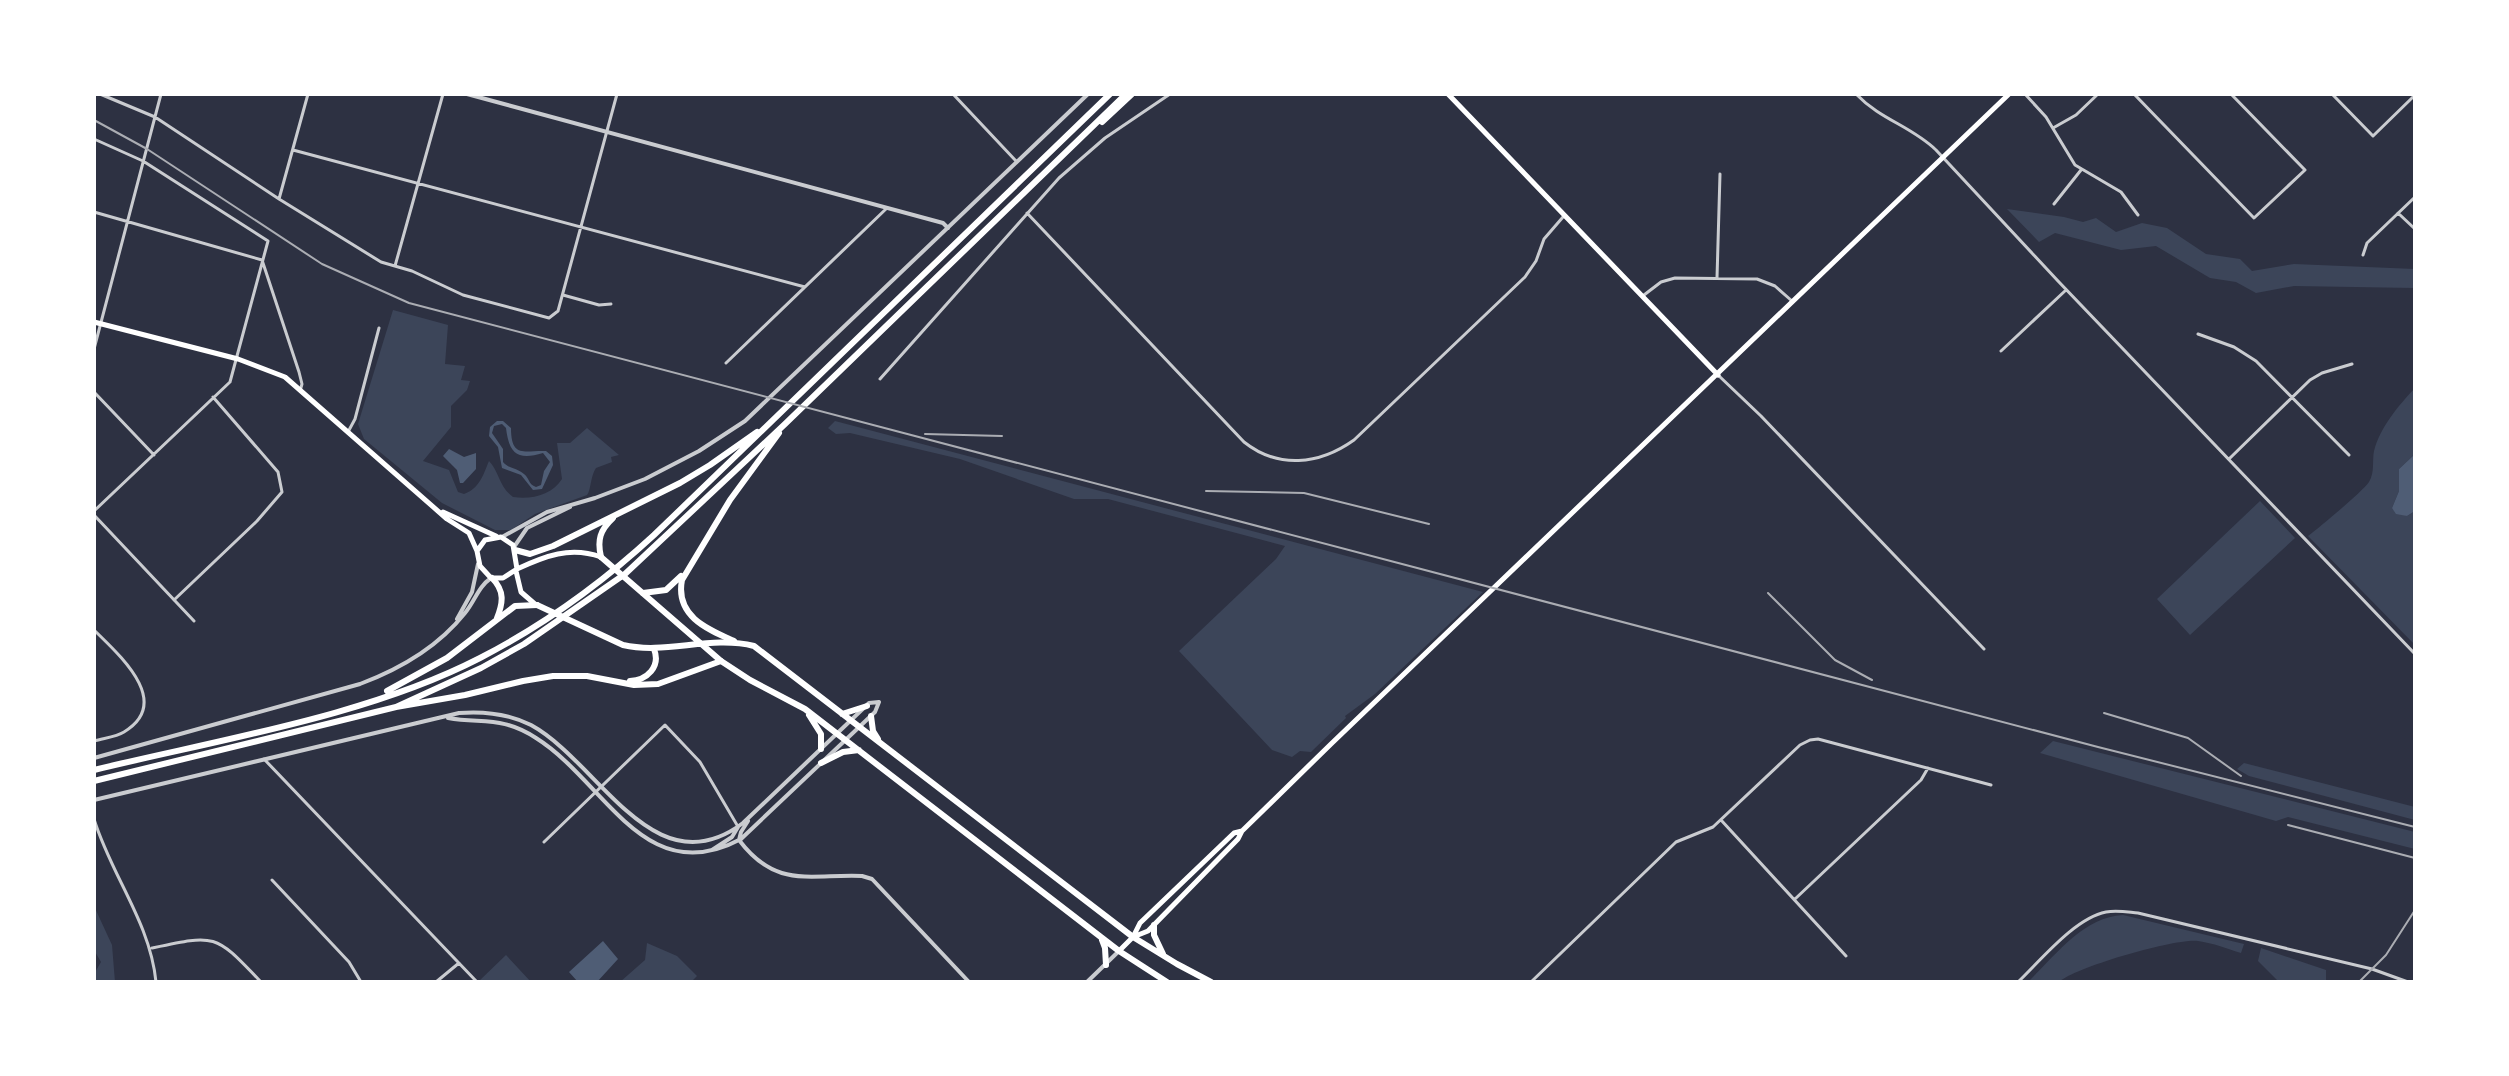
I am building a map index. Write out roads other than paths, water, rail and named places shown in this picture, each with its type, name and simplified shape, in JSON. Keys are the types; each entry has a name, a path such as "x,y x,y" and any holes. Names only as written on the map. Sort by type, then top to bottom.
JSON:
{"highway":[{"path":"94,770 365,702 478,659 566,606 619,567 777,418 1087,115 1088,109 1107,94"},
{"path":"396,707 492,662 574,612 625,574 1126,94"},
{"path":"1089,129 1096,129 1132,94"},
{"path":"514,549 525,554 536,553 619,513 710,465 777,418"},
{"path":"785,424 730,500 682,580 680,594 687,613 709,630 754,646 1133,937 1211,982"},
{"path":"619,513 602,529 598,543 603,559 701,644 750,680 805,709 1119,951 1167,982"},
{"path":"640,591 666,590 690,566"},
{"path":"492,578 500,586 503,597 497,620"},
{"path":"365,702 429,670 515,606 537,605 623,645 654,649 734,641"},
{"path":"618,682 638,680 651,672 657,660 654,649"},
{"path":"94,781 396,707 553,676 587,676 618,682 658,684 721,661"},
{"path":"842,714 867,706"},
{"path":"805,709 821,734 821,749"},
{"path":"871,716 873,731 880,742"},
{"path":"821,763 843,752 861,751"},
{"path":"1154,925 1156,943 1165,957"},
{"path":"1101,937 1106,965"}],"main road":[{"path":"1448,94 1718,375"},
{"path":"1133,937 1148,931 1238,839 1242,831 2009,94"},
{"path":"97,323 238,359 285,377 453,524 471,536 479,562 492,578 503,578 567,551 583,552 603,559"},
{"path":"442,512 499,537 514,549 521,592 537,605"},
{"path":"477,551 485,540 499,537"},
{"path":"1119,951 1133,937 1140,923 1234,833 1242,831"}],"street":[{"path":"100,94 155,117 381,262 412,271 463,295 546,318 558,311 617,94"},
{"path":"94,349 97,323 129,221 161,94"},
{"path":"279,199 308,94"},
{"path":"395,266 443,94"},
{"path":"467,94 753,170 943,223 948,228"},
{"path":"953,94 1017,162"},
{"path":"514,549 527,528 572,506 645,479 699,451 745,421 1088,94"},
{"path":"880,379 1059,178 1105,138 1170,94"},
{"path":"1856,94 1870,109 1920,136 1944,157 2066,290 2415,654"},
{"path":"2025,94 2053,128 2066,154 2081,169 2121,192 2138,215"},
{"path":"2053,128 2076,115 2098,94"},
{"path":"2134,94 2254,218 2305,170 2231,94"},
{"path":"2332,94 2373,136 2413,97"},
{"path":"94,139 143,161 268,241 230,382 94,513 194,621"},
{"path":"293,150 805,287"},
{"path":"2054,204 2081,169"},
{"path":"1717,278 1720,174"},
{"path":"2363,255 2367,243 2415,197"},
{"path":"726,363 887,208"},
{"path":"94,212 262,260"},
{"path":"1027,213 1244,442 1261,453 1292,462 1320,457 1354,440 1525,277 1536,261 1544,239 1563,217"},
{"path":"2398,213 2415,229"},
{"path":"262,260 299,372 300,391"},
{"path":"1641,297 1667,280 1717,278 1767,282 1793,301"},
{"path":"2001,351 2066,290"},
{"path":"563,295 599,305 611,304"},
{"path":"347,433 355,419 379,328"},
{"path":"2198,334 2245,354 2293,397 2349,455"},
{"path":"2229,459 2322,373 2352,364"},
{"path":"1718,375 1984,649"},
{"path":"94,392 154,455"},
{"path":"174,600 257,521 282,492 278,472 213,397"},
{"path":"499,537 547,512 572,506"},
{"path":"454,624 472,592 479,562"},
{"path":"94,758 360,684 394,671 413,659 463,616 483,584 492,578"},
{"path":"94,630 138,678 144,694 137,721 121,734 94,741"},
{"path":"94,800 264,759 446,717 468,712 496,714 528,724 565,748 633,817 664,837 683,842 703,841 722,836 752,815 850,721 867,706 879,702 871,716 739,840 710,852 685,853 649,841 629,827 597,792 534,736 494,720 446,717"},
{"path":"544,842 665,725 700,762 738,826"},
{"path":"534,736 538,730"},
{"path":"1533,981 1676,842 1707,831 1800,745 1810,740 1818,739 1991,785"},
{"path":"264,759 477,982"},
{"path":"1795,899 1921,780 1929,768"},
{"path":"739,840 752,815"},
{"path":"94,819 106,852 152,948 156,982"},
{"path":"1721,820 1846,956"},
{"path":"710,852 732,837 738,826"},
{"path":"739,840 758,863 774,872 872,879 969,982"},
{"path":"272,880 349,962 361,982"},
{"path":"2018,982 2078,925 2097,915 2116,911 2138,913 2372,969 2408,982"},
{"path":"152,948 197,938 214,940 230,949 261,982"},
{"path":"1087,982 1119,951"},
{"path":"436,982 459,963"}],"railway":[{"path":"94,120 147,149 322,264 409,303 2098,747 2415,827"},
{"path":"925,434 1002,436"},
{"path":"1206,491 1304,493 1429,524"},
{"path":"1768,593 1835,660 1872,680"},
{"path":"2104,713 2188,738 2241,776"},
{"path":"2288,825 2415,858"},
{"path":"2359,982 2386,955 2415,910"}]}
